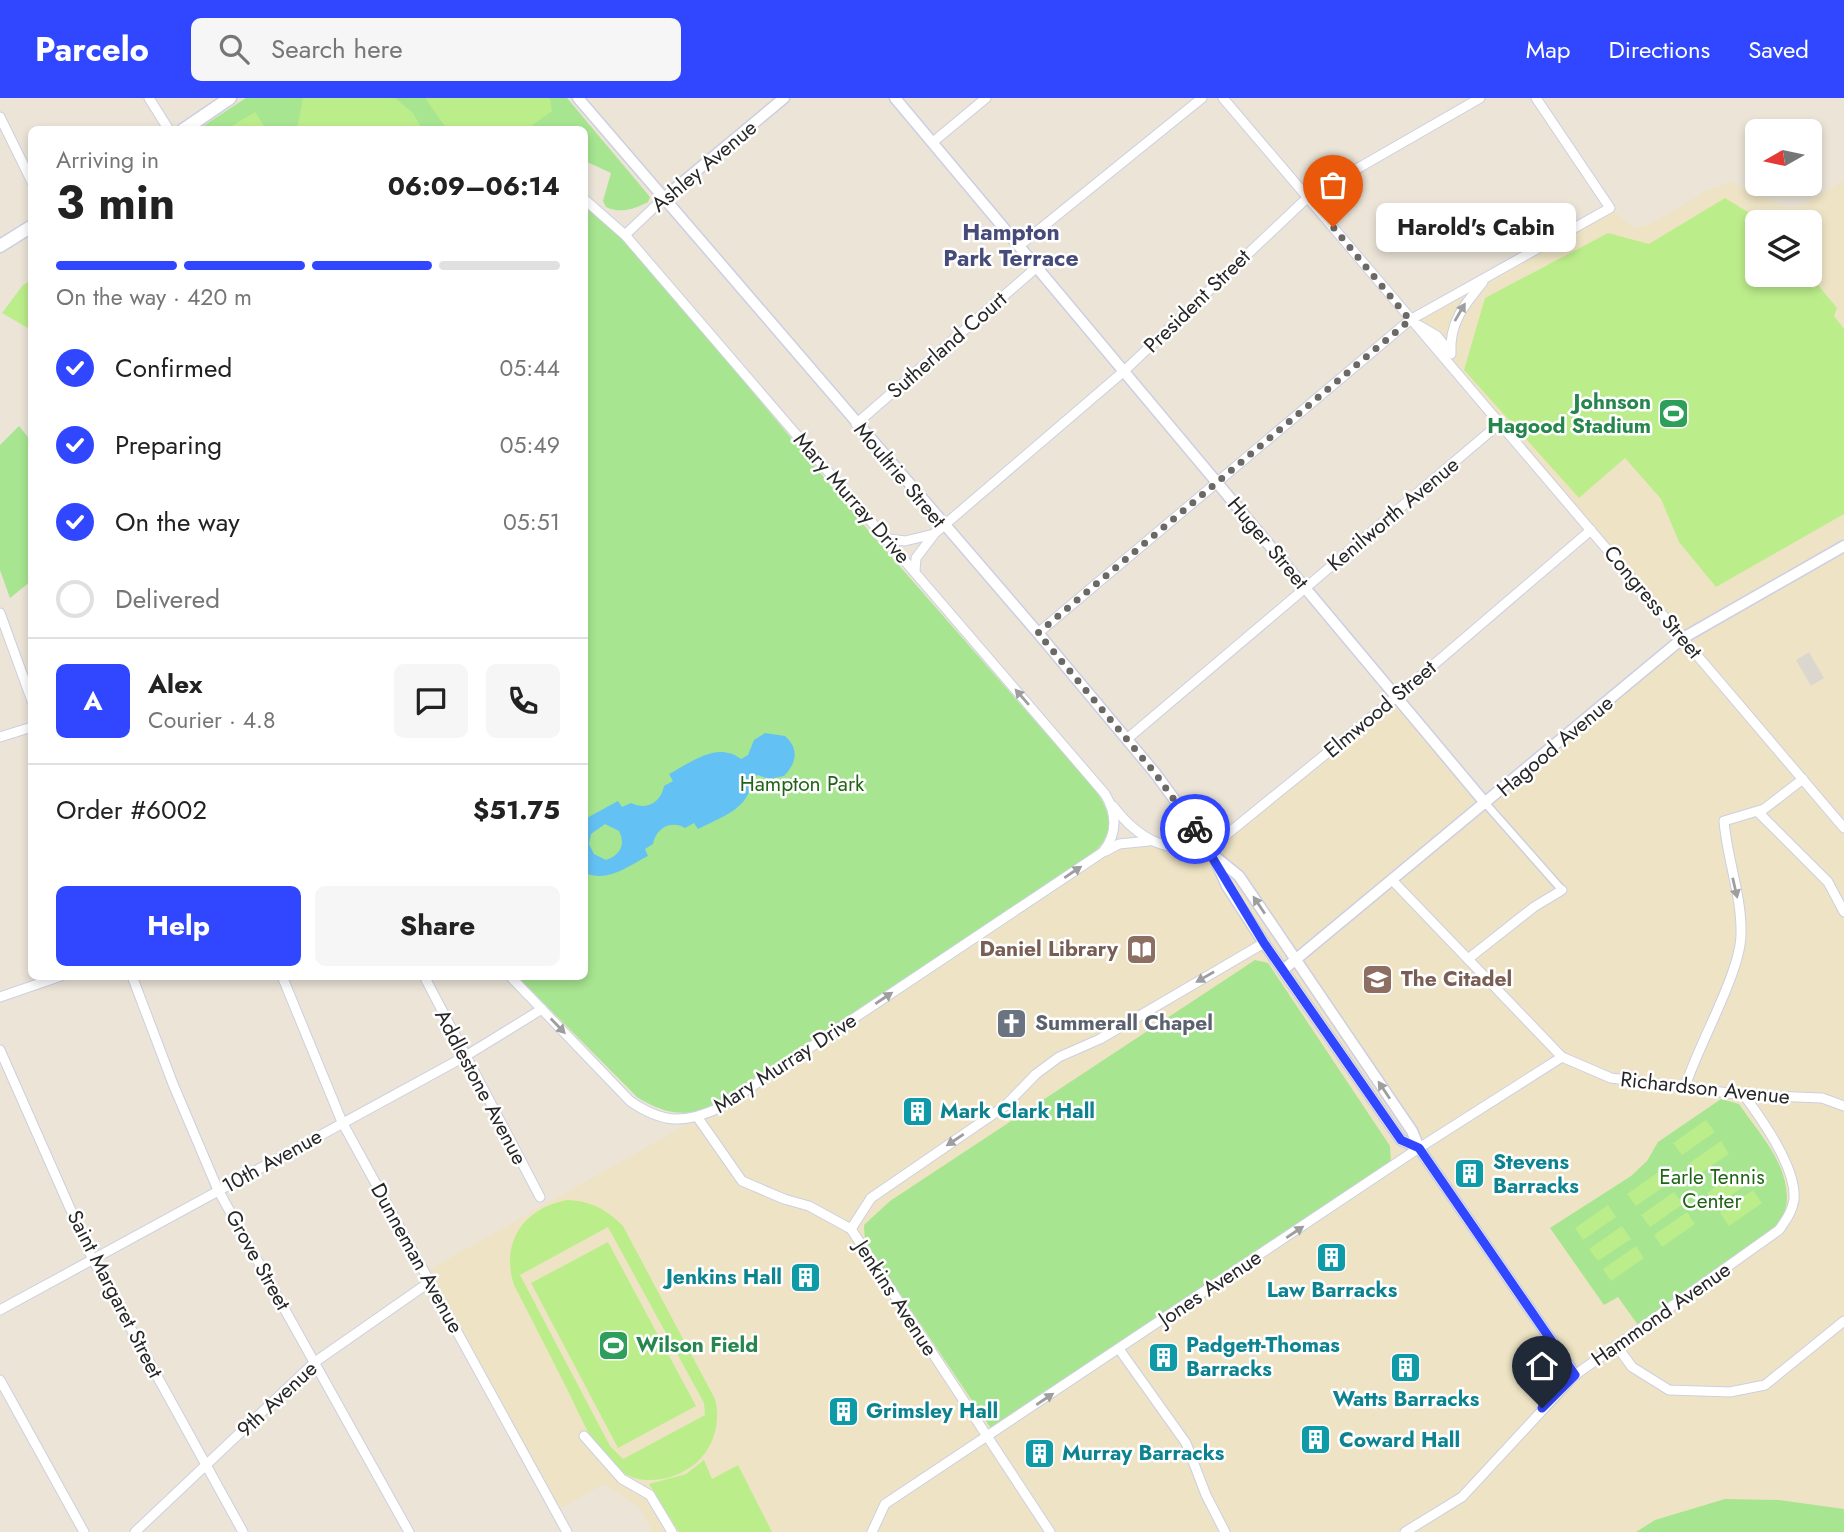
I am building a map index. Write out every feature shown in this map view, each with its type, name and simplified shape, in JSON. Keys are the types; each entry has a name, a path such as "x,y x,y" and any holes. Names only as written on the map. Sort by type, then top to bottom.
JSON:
{"main road":[{"path":"189,126 230,98"},
{"path":"0,246 28,228"}],"street":[{"path":"149,98 166,126"},
{"name":"Moultrie Street","path":"578,98 856,424 939,529 1038,633 1126,739 1212,853 1238,876 1412,1131 1419,1148"},
{"name":"Ashley Avenue","path":"625,235 665,197 784,98"},
{"name":"Huger Street","path":"895,98 1486,804 1562,890"},
{"path":"933,142 986,98"},
{"path":"1019,246 1202,98"},
{"name":"Congress Street","path":"1223,98 1844,828"},
{"name":"President Street","path":"915,571 916,558 939,529 1123,372 1308,197 1480,98"},
{"path":"1038,633 1410,320 1610,208 1536,98"},
{"path":"0,117 28,174"},
{"name":"Mary Murray Drive","path":"588,203 625,235 889,539 1130,828 1154,841"},
{"name":"Sutherland Court","path":"856,424 1037,267"},
{"path":"1451,354 1452,328 1457,316 1486,277"},
{"name":"Congress Street","path":"1410,320 1437,336 1451,354 1460,378"},
{"name":"Kenilworth Avenue","path":"1126,739 1499,424"},
{"name":"President Street","path":"889,539 905,541 939,529"},
{"name":"Elmwood Street","path":"1212,853 1591,530"},
{"name":"Hagood Avenue","path":"1283,970 1683,638 1844,546"},
{"path":"0,613 28,691"},
{"path":"0,737 28,728"},
{"path":"1685,1087 1692,1063 1734,967 1741,937 1740,909 1726,848 1724,821 1758,812 1803,779"},
{"path":"1103,852 1116,830 1112,805"},
{"path":"1758,812 1828,882 1844,912"},
{"name":"Mary Murray Drive","path":"514,980 630,1101 651,1115 670,1120 698,1118 721,1107 1103,852 1137,841 1154,841"},
{"path":"1154,841 1179,850 1212,853"},
{"name":"Moultrie Street","path":"1212,853 1227,886 1264,943 1401,1140 1419,1148"},
{"name":"Richardson Avenue","path":"1392,880 1562,1056 1611,1078 1744,1095 1822,1098 1844,1106"},
{"path":"1468,958 1534,907 1562,890"},
{"path":"851,1230 871,1198 1005,1106 1059,1057 1100,1039 1264,943"},
{"path":"0,997 49,980"},
{"name":"Grove Street","path":"134,980 173,1084 218,1190 409,1532"},
{"name":"Dunneman Avenue","path":"284,980 342,1122 567,1532"},
{"name":"Addlestone Avenue","path":"426,980 540,1198"},
{"name":"10th Avenue","path":"0,1310 464,1057 542,1009"},
{"name":"Saint Margaret Street","path":"0,1051 92,1258 243,1532"},
{"name":"Jones Avenue","path":"872,1532 885,1504 1419,1148 1562,1056"},
{"name":"Hammond Avenue","path":"1405,1532 1462,1497 1575,1375 1779,1230 1791,1214 1794,1197 1787,1171 1769,1130 1744,1095"},
{"name":"Jenkins Avenue","path":"698,1118 742,1181 784,1199 809,1206 851,1230 1050,1532"},
{"path":"1419,1148 1575,1375"},
{"name":"9th Avenue","path":"135,1532 315,1362 431,1282"},
{"path":"1616,1345 1633,1367 1669,1390 1730,1392 1765,1385 1844,1321"},
{"path":"1119,1349 1186,1443 1206,1495 1225,1532"},
{"path":"0,1380 84,1532"},
{"path":"584,1436 622,1479 650,1495 672,1532"}],"shaded area":[{"name":"The Citadel","path":"1844,180 1844,1509 1815,1506 1655,1520 1636,1532 653,1532 640,1508 604,1484 556,1511 425,1272 698,1118 1103,852 1137,841 1210,848 1396,697 1486,803 1683,637 1410,320 1610,208 1634,228 1650,224 1706,191 1732,182 1745,188 1745,196 1761,196 1784,207 1802,206"},
{"path":"1809,652 1824,678 1811,686 1796,660"}],"green space":[{"path":"246,98 567,98 650,197 648,202 627,210 606,207 603,201 611,173 588,162 588,126 203,126"},
{"path":"303,98 395,98 413,113 420,126 298,126"},
{"path":"425,98 550,98 552,111 531,126 445,126"},
{"path":"255,112 264,126 232,126"},
{"name":"Johnson Hagood Stadium","path":"1725,198 1745,210 1745,287 1820,287 1837,308 1834,316 1844,329 1844,514 1716,587 1679,542 1661,499 1625,458 1579,498 1464,370 1485,298 1608,233 1649,244"},
{"name":"Hampton Park","path":"588,208 623,237 868,530 1091,785 1104,804 1109,820 1101,845 1090,856 713,1105 693,1112 674,1112 656,1107 637,1097 521,980 588,980"},
{"path":"28,282 28,328 2,313"},
{"path":"19,426 28,437 28,583 10,598 0,570 0,445"},
{"path":"1255,960 1268,963 1390,1146 1391,1164 992,1430 865,1242 864,1225 890,1201"},
{"name":"Earle Tennis Center","path":"1721,1099 1739,1104 1774,1154 1784,1177 1787,1200 1785,1212 1772,1230 1757,1243 1638,1325 1618,1297 1604,1305 1550,1228 1631,1176 1647,1161 1658,1142"},
{"path":"1706,1120 1715,1132 1682,1155 1673,1143"},
{"path":"1721,1141 1729,1154 1696,1176 1688,1164"},
{"path":"1740,1170 1749,1183 1715,1206 1707,1193"},
{"path":"1660,1171 1669,1183 1636,1206 1627,1194"},
{"path":"1753,1190 1762,1203 1729,1226 1720,1213"},
{"path":"1674,1192 1683,1204 1650,1227 1641,1215"},
{"path":"567,1200 591,1204 623,1226 715,1399 717,1416 712,1442 696,1463 678,1474 657,1480 635,1478 616,1468 601,1452 588,1432 514,1285 510,1269 513,1241 528,1219 552,1204","holes":["608,1227 704,1403 705,1415 623,1459 610,1446 520,1275"]},
{"path":"1608,1205 1616,1217 1583,1240 1575,1228"},
{"path":"1687,1212 1695,1224 1662,1247 1654,1235"},
{"path":"1622,1226 1631,1239 1598,1261 1589,1249"},
{"name":"Wilson Field","path":"608,1242 696,1406 618,1448 531,1283"},
{"path":"1636,1246 1644,1258 1611,1281 1603,1269"},
{"path":"704,1460 712,1479 738,1465 772,1532 679,1532 649,1484 686,1474"},
{"path":"1725,1499 1779,1500 1844,1509 1844,1532 1636,1532 1655,1520"}],"water":[{"path":"765,733 785,736 793,745 795,756 792,766 784,776 769,779 758,775 752,778 750,789 741,805 725,816 698,829 694,823 685,828 675,825 665,827 657,834 653,844 645,849 648,856 610,875 588,874 588,817 618,801 622,807 631,803 642,806 652,804 660,797 664,786 673,781 669,774 705,755 723,752 741,759 748,755 754,740","holes":["605,824 619,831 620,849 606,860 594,854 589,844 591,834"]}],"way so far":[{"path":"1195,829 1155,773 1038,633 1410,320 1333,227"}],"place":[{"name":"Harold's Cabin","path":"1333,227"},
{"name":"Johnson Hagood Stadium","path":"1674,414"},
{"name":"Daniel Library","path":"1141,949"},
{"name":"The Citadel","path":"1378,979"},
{"name":"Summerall Chapel","path":"1012,1023"},
{"name":"Mark Clark Hall","path":"917,1111"},
{"name":"Stevens Barracks","path":"1470,1174"},
{"name":"Law Barracks","path":"1332,1258"},
{"name":"Jenkins Hall","path":"805,1277"},
{"name":"Wilson Field","path":"613,1345"},
{"name":"Padgett-Thomas Barracks","path":"1163,1357"},
{"name":"Watts Barracks","path":"1406,1367"},
{"name":"Grimsley Hall","path":"843,1411"},
{"name":"Coward Hall","path":"1316,1440"},
{"name":"Murray Barracks","path":"1039,1453"}],"district":[{"name":"Hampton Park Terrace","path":"1011,245"}],"route":[{"path":"1195,829 1210,848 1227,886 1264,943 1401,1140 1419,1148 1575,1375 1542,1408"}]}
